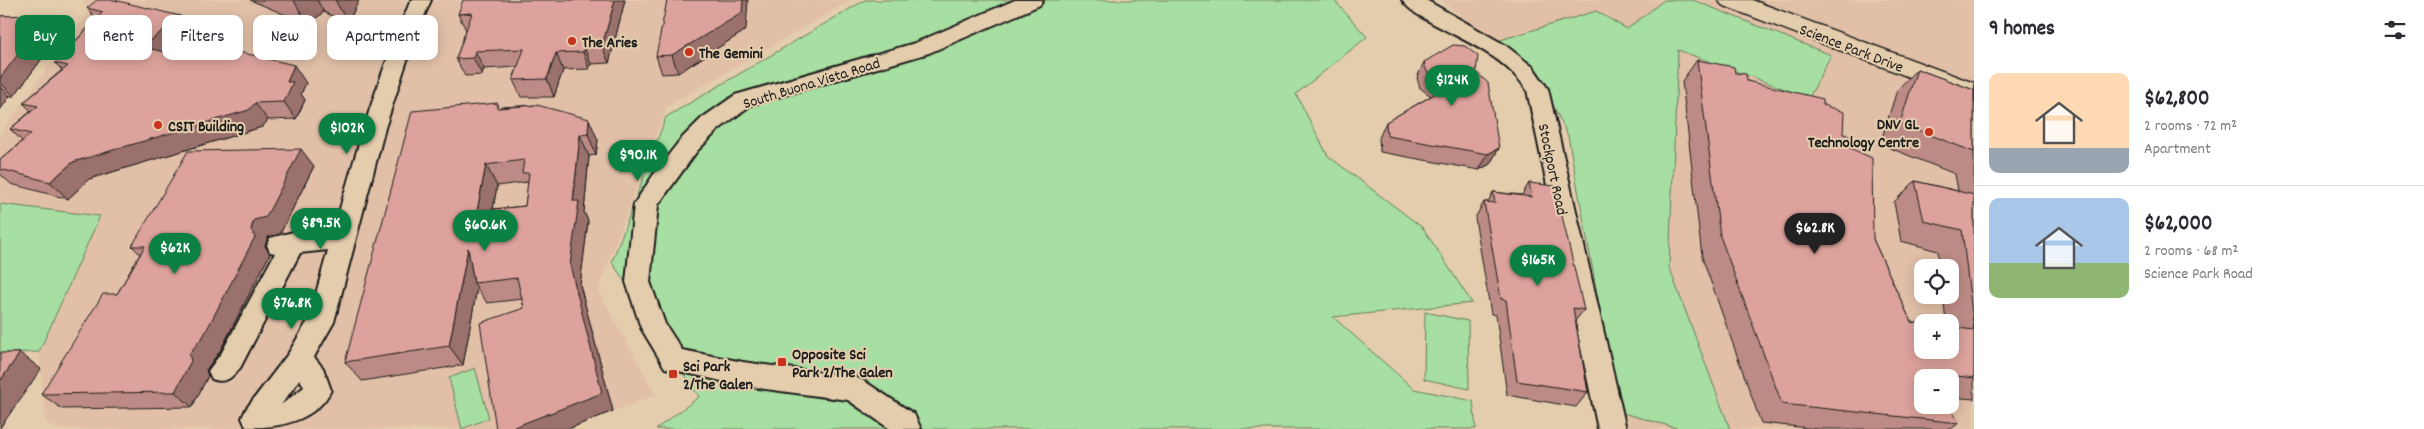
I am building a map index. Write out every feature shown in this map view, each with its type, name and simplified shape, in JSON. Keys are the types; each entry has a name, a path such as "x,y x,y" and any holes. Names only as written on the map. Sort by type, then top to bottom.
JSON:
{"main road":[{"name":"Science Park Drive","path":"1730,0 1974,93"},
{"name":"Science Park Drive","path":"1754,0 1974,82"}],"street":[{"path":"256,418 270,420 292,415 308,403 318,390 314,376 299,359 321,322 374,128 403,42 421,0"},
{"name":"South Buona Vista Road","path":"907,429 904,423 854,389 743,374 674,360 654,328 638,282 646,204 689,145 710,124 743,100 922,48 1033,0"},
{"name":"Stockport Road","path":"1412,0 1430,13 1492,47 1524,70 1537,89 1612,429"},
{"path":"221,371 231,360 253,305 284,244 344,238"}],"shaded area":[{"path":"81,0 851,0 667,107 598,290 656,395 566,429 58,429 46,423 39,352 100,217 0,204 0,134 53,60 75,60 75,30 85,16 85,60 152,60 152,15 86,15 90,9"},
{"path":"1441,0 1974,0 1974,429 1627,429 1567,107 1538,63 1470,23"}],"green space":[{"path":"865,0 1334,0 1367,37 1296,94 1328,156 1423,228 1472,303 1333,317 1414,389 1473,401 1476,429 656,429 699,397 612,262 666,117"},
{"path":"1664,0 1693,0 1831,55 1809,98 1678,50 1669,267 1730,429 1680,429 1619,412 1568,136 1534,66 1497,41 1596,11 1627,29"},
{"path":"0,204 100,216 39,352 0,353"},
{"path":"1425,312 1468,321 1469,389 1424,379"},
{"path":"475,368 489,418 462,429 449,378"}],"building":[{"name":"CSIT Building","path":"97,0 114,0 176,15 162,15 162,31 152,39 152,15 100,15 103,12 87,8"},
{"name":"The Aries","path":"463,0 615,0 602,46 584,47 583,52 556,53 547,79 513,80 524,49 475,51 473,58 456,59 472,13 458,14"},
{"path":"667,0 743,0 742,13 672,55 656,56"},
{"path":"0,16 15,16 15,58 0,78"},
{"name":"CSIT Building","path":"85,31 85,60 152,60 152,49 162,51 162,60 243,60 243,53 253,55 253,60 273,60 294,65 287,82 293,82 284,102 255,103 249,110 73,162 50,182 0,169 0,160 31,134 10,129 38,106 23,103 68,66 55,63 58,60 75,60 75,42"},
{"path":"1453,45 1465,46 1478,56 1476,72 1488,83 1499,148 1488,154 1387,136 1386,122 1449,86 1427,72 1424,62"},
{"path":"1697,60 1734,67 1735,73 1746,74 1747,81 1823,99 1823,105 1844,112 1843,134 1849,135 1848,147 1872,158 1873,239 1911,322 1914,323 1914,359 1959,359 1959,328 1974,330 1974,378 1959,376 1959,369 1914,369 1914,414 1954,414 1959,423 1782,404 1720,236"},
{"path":"1917,69 1974,90 1974,152 1900,123"},
{"path":"498,103 497,108 537,105 589,119 588,134 580,135 573,201 579,201 570,265 602,393 509,429 496,429 480,323 524,308 517,278 474,283 468,248 449,346 345,362 412,111","holes":["524,160 522,173 529,173 525,206 477,211 486,165"]},
{"path":"301,149 266,217 254,220 251,229 255,237 204,335 189,354 191,361 175,392 41,394 103,294 117,294 145,246 132,246 188,151"},
{"path":"1915,181 1974,195 1974,330 1962,230 1924,221"},
{"path":"1529,183 1555,186 1584,310 1573,308 1588,392 1517,381 1506,300 1501,299 1484,202 1495,203 1493,192 1532,197"},
{"path":"0,353 20,353 0,381"}],"place":[{"name":"The Aries","path":"572,41"},
{"name":"The Gemini","path":"689,52"},
{"name":"CSIT Building","path":"158,125"},
{"name":"DNV GL Technology Centre","path":"1929,132"},
{"name":"Opposite Sci Park 2/The Galen","path":"782,362"},
{"name":"Sci Park 2/The Galen","path":"673,374"}]}
